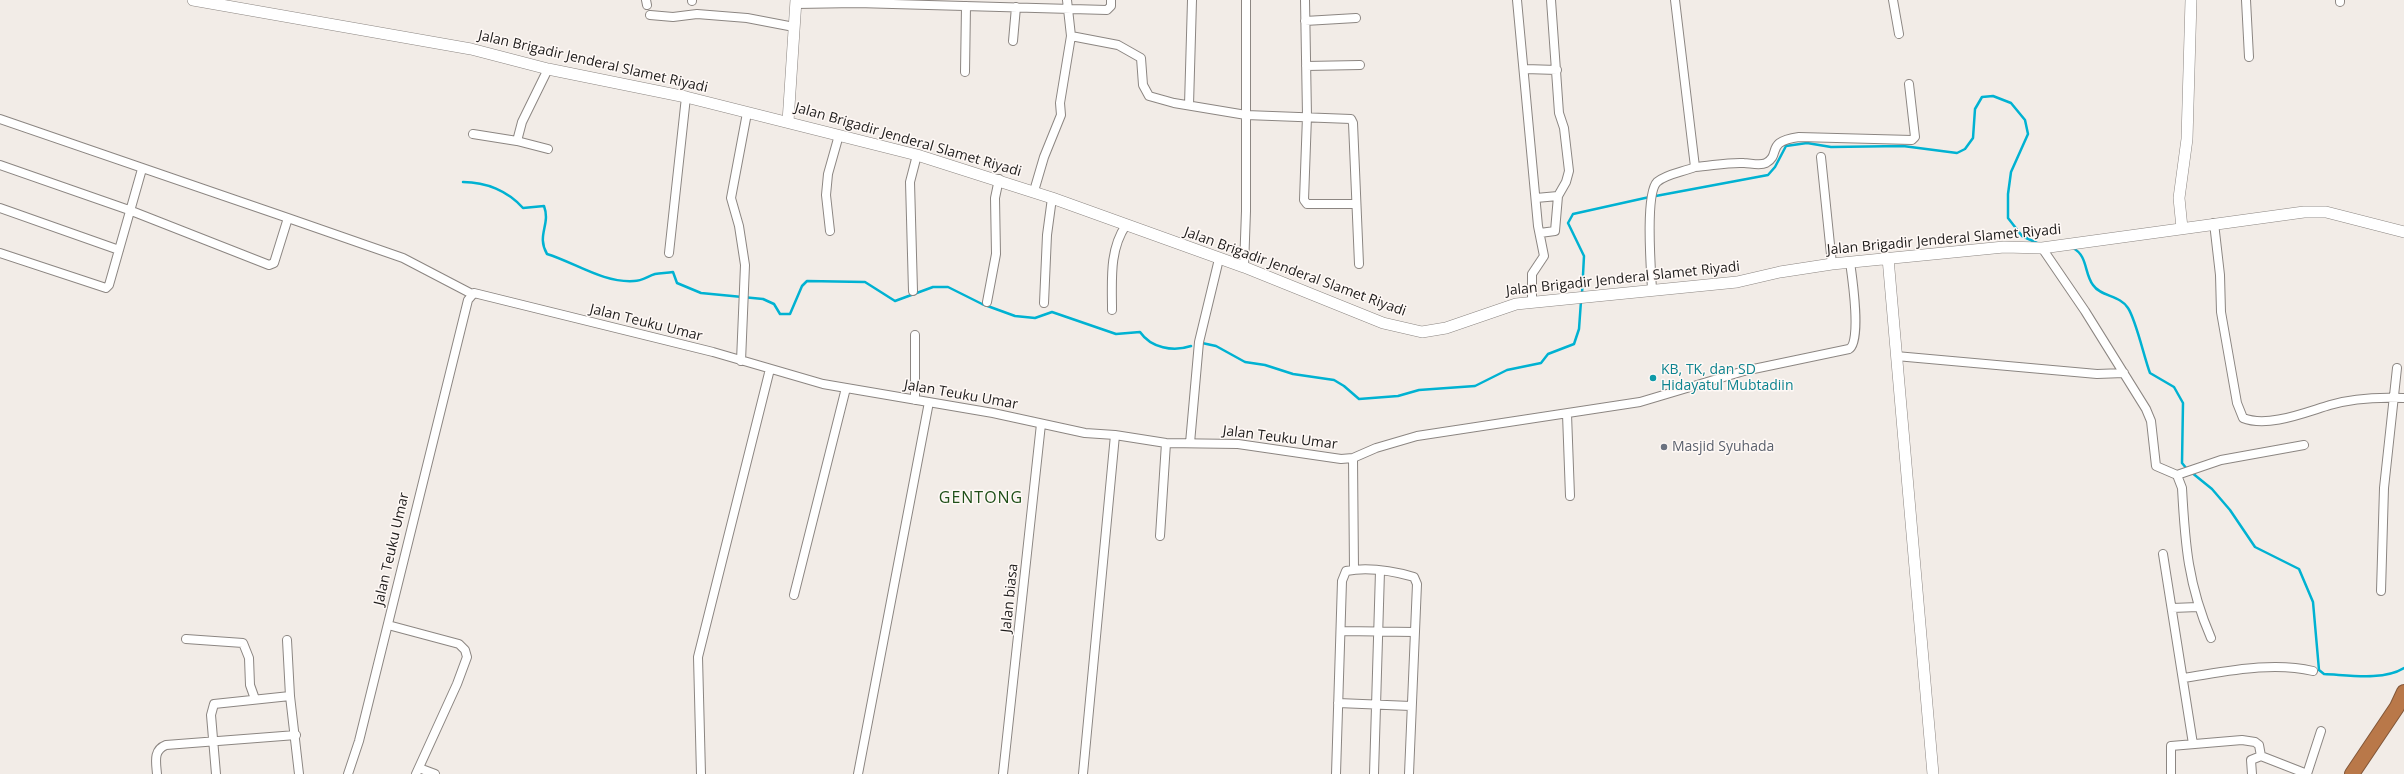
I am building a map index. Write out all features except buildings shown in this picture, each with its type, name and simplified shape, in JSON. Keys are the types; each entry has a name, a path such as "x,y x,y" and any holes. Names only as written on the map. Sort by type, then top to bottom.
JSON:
{"highway":[{"path":"2356,773 2397,707 2404,692"}],"main road":[{"name":"Jalan Brigadir Jenderal Slamet Riyadi","path":"193,0 471,50 548,69 686,97 917,155 1034,191 1244,267 1383,322 1422,332 1446,328 1507,306 1532,302 1586,298 1652,289 1737,282 1780,272 1850,262 2004,247 2042,248 2214,223 2313,211 2340,215 2404,232"},
{"path":"2182,228 2179,198 2187,139 2191,0"},
{"path":"788,122 796,2"},
{"path":"1888,258 1933,774"}],"street":[{"path":"796,2 944,3 966,6 980,3 1020,5 1067,4 1107,10 1111,6 1111,0"},
{"path":"1189,105 1192,0"},
{"path":"1244,267 1246,0"},
{"path":"1305,0 1307,116 1305,203 1356,204"},
{"path":"1518,0 1536,198 1544,256 1532,274 1532,302"},
{"path":"1540,233 1555,231 1558,196 1566,182 1569,171 1564,128 1559,113 1551,0"},
{"path":"1675,0 1695,167"},
{"path":"1893,0 1899,34"},
{"path":"2246,0 2248,57"},
{"path":"1034,191 1044,157 1060,115 1071,36 1067,4"},
{"path":"1012,41 1020,5"},
{"path":"965,72 966,6"},
{"path":"650,15 673,17 697,14 740,17 794,27"},
{"path":"1305,21 1356,18"},
{"path":"1071,36 1118,45 1138,56 1143,62 1143,81 1146,92 1149,96 1246,115 1307,116 1351,119 1353,123 1359,264"},
{"path":"1306,66 1360,65"},
{"path":"517,141 522,122 548,69"},
{"path":"1525,69 1557,70"},
{"path":"1652,289 1650,244 1651,205 1653,189 1663,179 1695,167 1740,162 1763,164 1770,160 1776,144 1782,140 1799,137 1912,140 1915,137 1909,84"},
{"path":"669,253 686,97"},
{"path":"741,361 744,301 743,250 740,226 731,198 747,113"},
{"path":"0,119 403,258 472,294"},
{"path":"473,134 517,141 548,149"},
{"path":"830,231 826,195 828,174 839,135"},
{"path":"914,291 910,182 917,155"},
{"path":"1821,158 1832,264"},
{"path":"0,165 129,210 269,265 274,263 288,218"},
{"path":"0,253 106,288 109,285 142,168"},
{"path":"987,302 996,254 995,198 999,179"},
{"path":"1536,198 1558,196"},
{"path":"1044,303 1046,235 1052,198"},
{"path":"0,208 119,250"},
{"path":"2214,223 2220,275 2221,312 2237,403 2240,414 2243,418 2256,421 2274,420 2351,401 2404,398"},
{"path":"1112,310 1112,264 1118,237 1126,225"},
{"path":"2042,248 2124,373 2151,420 2156,466 2179,474 2192,468 2304,445"},
{"path":"1190,443 1199,342 1219,259"},
{"name":"Jalan Teuku Umar","path":"348,774 388,625 423,477 472,294 478,292 823,384 993,413 1085,433 1116,435 1166,443 1238,444 1302,452 1331,459 1353,458 1376,448 1417,436 1640,402 1744,371 1852,348 1855,333 1855,304 1850,262"},
{"path":"915,335 915,400"},
{"path":"1896,356 2090,374 2124,373"},
{"path":"2381,591 2382,510 2397,368"},
{"path":"701,774 698,657 770,369"},
{"path":"794,595 846,388"},
{"path":"858,774 929,402"},
{"path":"1567,414 1570,496"},
{"name":"Jalan biasa","path":"1003,774 1041,424"},
{"path":"1083,774 1116,435"},
{"path":"1160,536 1166,443"},
{"path":"1353,458 1354,570"},
{"path":"2179,474 2182,488 2189,575 2198,607 2211,638"},
{"path":"2163,554 2193,744"},
{"path":"1336,774 1342,581 1346,571 1354,570 1396,572 1414,578 1417,584 1408,774"},
{"path":"1374,774 1380,571"},
{"path":"2172,608 2198,607"},
{"path":"388,625 458,644 465,650 467,656 457,684 418,771 435,774"},
{"path":"1341,631 1414,632"},
{"path":"186,638 243,643 250,658 250,685 255,699"},
{"path":"287,640 290,696 300,774"},
{"path":"2182,678 2272,668 2300,668 2313,671"},
{"path":"216,774 211,715 214,704 290,696"},
{"path":"1338,702 1411,706"},
{"path":"2252,774 2251,760 2261,756 2307,774 2321,731"},
{"path":"157,774 155,755 161,747 296,735"},
{"path":"2171,774 2171,746 2250,740 2258,746 2261,756"}],"waterway":[{"path":"1582,294 1584,256 1568,223 1573,214 1645,198 1768,175 1775,167 1786,146 1807,143 1831,147 1903,146 1957,153 1965,149 1973,138 1975,109 1982,97 1993,96 2011,103 2025,120 2028,134 2011,172 2008,194 2008,218 2022,236 2037,243"},
{"path":"463,182 472,182 503,192 523,208 544,206 546,219 543,241 547,254 600,276 611,279 637,281 655,274 673,272 677,283 701,293 763,299 774,304 780,314 790,314 802,286 807,281 865,282 895,301 933,287 948,287 982,304 1015,316 1035,318 1052,312 1116,334 1140,332 1150,342 1163,347 1177,349 1191,346"},
{"path":"2073,248 2078,251 2084,260 2090,280 2096,289 2120,301 2128,308 2134,321 2150,373 2174,387 2183,403 2182,463 2187,469"},
{"path":"1202,343 1216,346 1245,362 1265,365 1293,374 1334,380 1344,386 1359,399 1398,396 1419,390 1475,386 1507,370 1541,363 1548,354 1574,344 1579,329 1581,301"},
{"path":"2191,472 2212,489 2230,510 2255,547 2299,569 2313,602 2319,670 2324,674 2376,676 2386,675 2404,668"}],"place":[{"name":"KB, TK, dan SD Hidayatul Mubtadiin","path":"1653,378"},
{"name":"Masjid Syuhada","path":"1664,447"}],"district":[{"name":"GENTONG","path":"981,498"}]}
